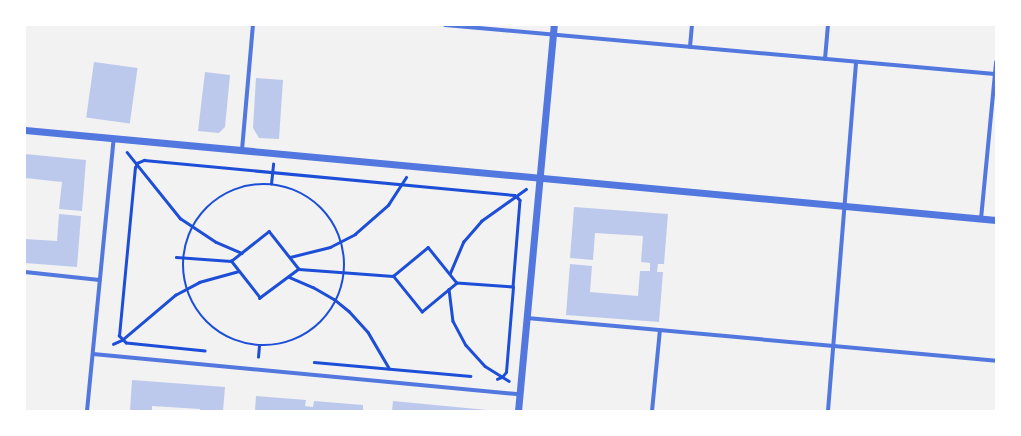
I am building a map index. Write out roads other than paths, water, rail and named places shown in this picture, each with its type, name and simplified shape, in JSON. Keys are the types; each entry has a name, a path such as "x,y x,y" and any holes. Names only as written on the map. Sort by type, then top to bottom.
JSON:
{"street":[{"path":"242,150 253,25"},
{"path":"445,25 995,74"},
{"path":"518,411 554,25"},
{"path":"690,47 692,25"},
{"path":"825,59 828,25"},
{"path":"828,411 856,62"},
{"path":"981,219 996,62"},
{"path":"25,130 996,220"},
{"path":"87,411 114,138"},
{"path":"25,272 100,280"},
{"path":"527,318 996,361"},
{"path":"652,411 660,330"},
{"path":"93,354 519,394"}]}
